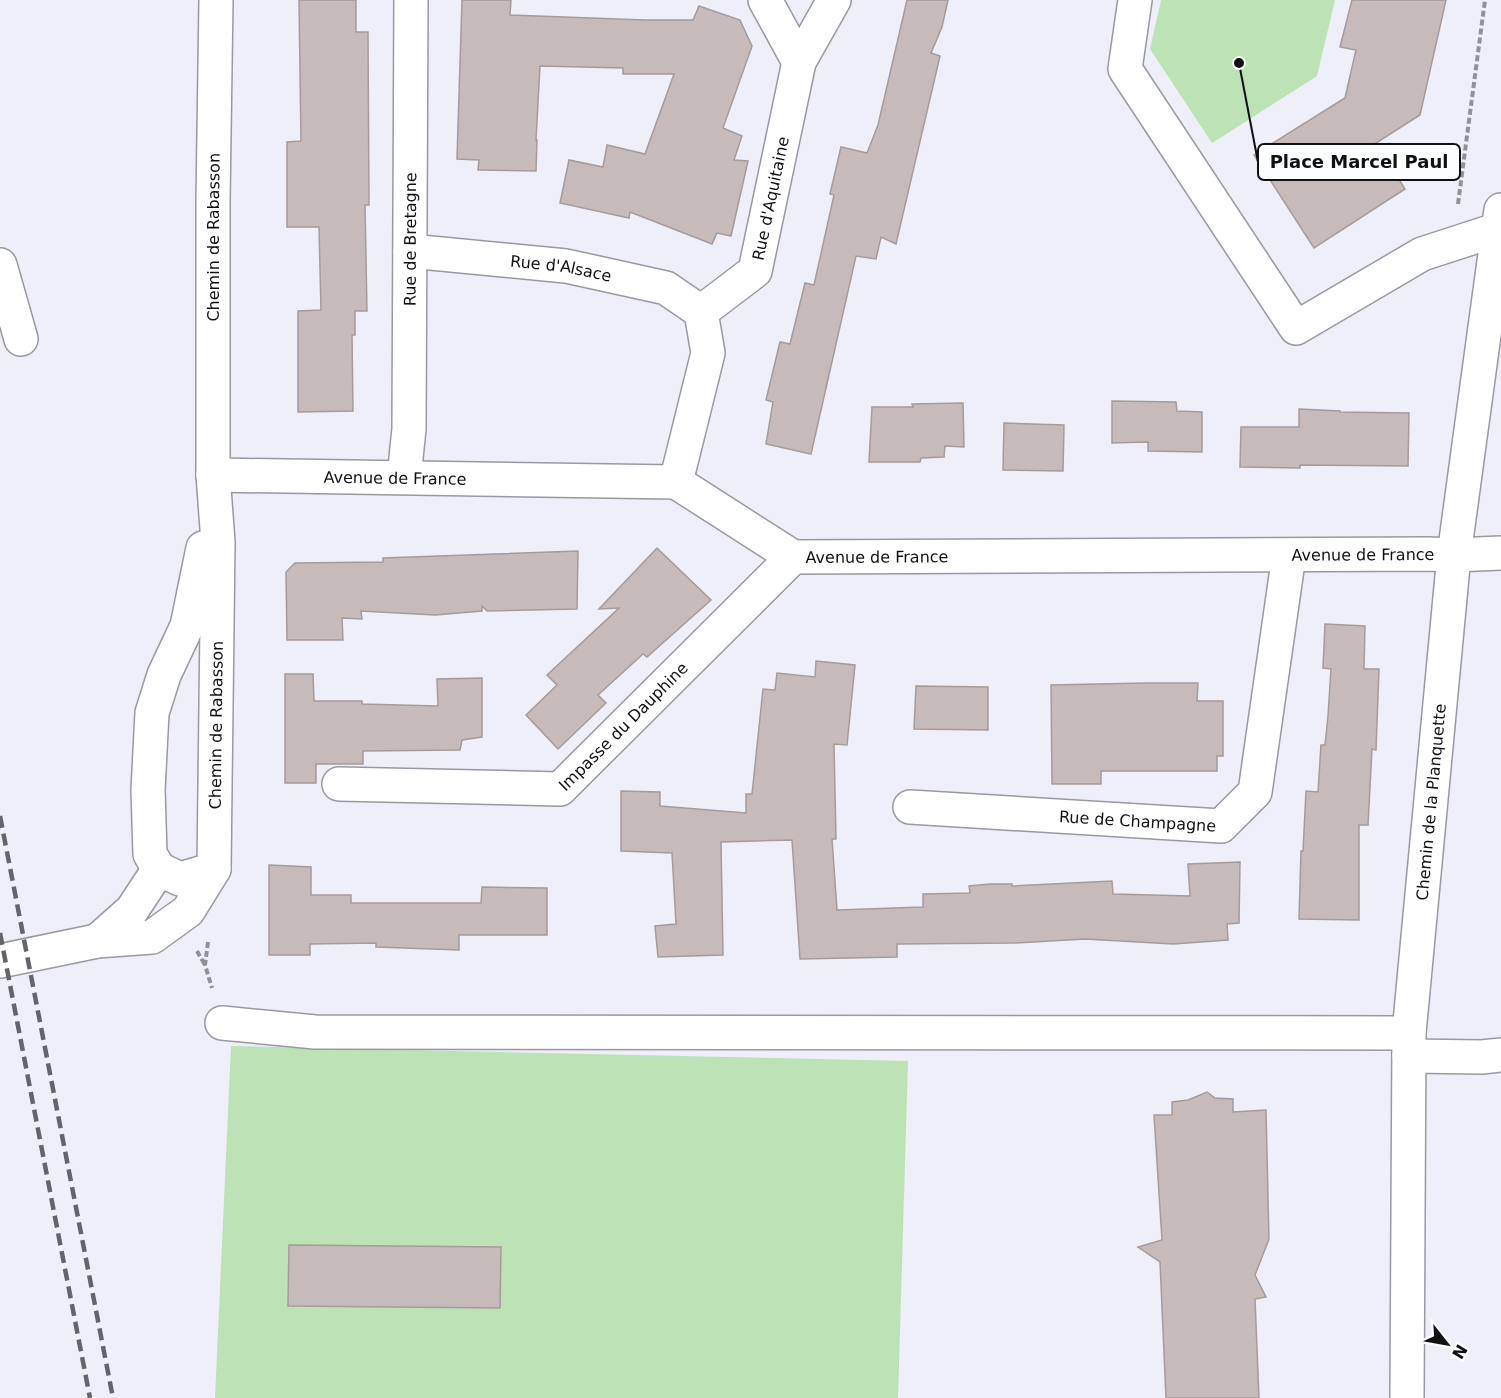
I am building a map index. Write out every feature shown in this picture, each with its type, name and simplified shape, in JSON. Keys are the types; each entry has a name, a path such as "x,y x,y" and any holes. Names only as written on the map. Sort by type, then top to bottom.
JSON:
{"street":[{"name":"Chemin de Rabasson","path":"214,868 218,542 213,475 216,0"},
{"name":"Rue de Bretagne","path":"404,477 409,429 411,0"},
{"path":"765,0 799,62"},
{"name":"Rue d'Aquitaine","path":"701,312 755,271 799,62 834,0"},
{"path":"1135,0 1125,69 1296,328 1422,254 1500,219"},
{"name":"Chemin de la Planquette","path":"1407,1398 1409,1045 1454,555 1500,219"},
{"name":"Rue d'Alsace","path":"410,251 566,266 666,288 701,312"},
{"path":"0,265 21,339"},
{"path":"676,482 708,353 701,312"},
{"name":"Chemin de Rabasson","path":"159,869 150,854 148,790 152,713 164,675 187,626 200,566 213,475"},
{"name":"Avenue de France","path":"213,475 676,482 793,557 1501,553"},
{"name":"Rue de Champagne","path":"910,807 1221,826 1255,792 1289,555"},
{"name":"Impasse du Dauphine","path":"339,784 560,789 793,557"},
{"path":"97,941 132,910 159,869 180,879 214,868"},
{"path":"0,961 97,941 152,937 188,911 214,868"},
{"path":"222,1023 315,1032 1409,1045 1482,1058 1501,1055"}],"path":[{"path":"208,933 205,965 222,1023"}],"green space":[{"path":"1161,0 1335,0 1317,76 1212,143 1150,49"},
{"path":"231,1046 908,1061 898,1398 215,1398"}],"building":[{"path":"299,0 356,0 356,32 368,32 369,205 365,205 367,311 355,311 355,335 352,335 353,411 298,412 298,311 321,310 319,227 287,227 287,142 301,141"},
{"path":"462,0 511,0 510,15 693,20 699,6 740,20 752,46 723,128 742,136 734,160 748,161 731,236 717,233 712,244 630,212 629,218 560,203 569,160 603,167 607,145 645,154 674,74 623,74 623,68 540,66 536,171 478,170 479,160 457,159"},
{"path":"907,0 948,0 942,27 931,53 940,56 896,244 881,237 876,259 856,256 811,454 766,444 773,402 766,400 780,342 790,344 805,283 814,285 834,195 830,194 841,147 867,153 878,125"},
{"path":"1352,0 1446,0 1420,115 1376,143 1405,189 1314,248 1254,155 1345,98 1356,50 1340,47"},
{"path":"1112,401 1176,402 1177,411 1202,412 1202,452 1148,451 1148,442 1112,443"},
{"path":"963,403 964,447 945,446 944,457 921,458 920,462 869,462 872,407 913,407 912,404"},
{"path":"1299,409 1409,413 1408,466 1240,467 1241,427 1299,427"},
{"path":"1004,423 1064,425 1063,471 1003,470"},
{"path":"657,548 711,600 647,657 643,654 598,695 606,703 558,749 526,715 557,685 547,675 619,608 599,609"},
{"path":"578,551 577,609 487,611 482,606 482,611 435,615 361,611 362,619 342,618 343,640 287,640 286,572 295,563 383,562 383,558"},
{"path":"1325,624 1365,626 1364,669 1379,669 1376,750 1372,749 1368,825 1359,825 1359,920 1299,919 1306,791 1318,792 1321,745 1325,745 1328,716 1331,669 1323,668"},
{"path":"816,661 855,665 847,745 834,744 836,839 832,839 837,910 923,907 923,894 970,893 969,886 990,884 1012,884 1012,886 1112,881 1113,894 1190,896 1188,864 1240,862 1239,923 1227,924 1228,940 1173,944 1085,939 1014,943 897,944 897,957 800,959 792,840 721,842 723,955 658,957 655,926 676,924 672,853 621,851 621,791 660,792 660,806 746,813 746,794 752,794 763,689 775,690 777,673 815,677"},
{"path":"285,674 313,674 314,701 362,701 362,704 438,706 437,679 482,678 482,737 462,740 460,750 363,751 363,764 316,764 316,783 285,783"},
{"path":"1198,683 1197,701 1223,701 1223,756 1217,756 1217,771 1101,771 1101,784 1052,784 1051,685"},
{"path":"916,686 988,687 988,730 914,729"},
{"path":"269,865 311,867 311,895 351,895 351,903 481,903 482,887 547,888 547,935 459,935 459,950 376,947 376,943 310,944 310,955 269,955"},
{"path":"1207,1092 1215,1098 1233,1099 1233,1112 1266,1110 1269,1239 1255,1275 1266,1297 1255,1299 1259,1398 1166,1398 1160,1262 1138,1247 1162,1240 1154,1115 1172,1115 1172,1102 1188,1100"},
{"path":"289,1245 501,1247 500,1308 288,1306"}],"railway":[{"path":"0,816 113,1398"},
{"path":"0,933 90,1398"}],"place":[{"name":"Place Marcel Paul","path":"1239,63"}]}
